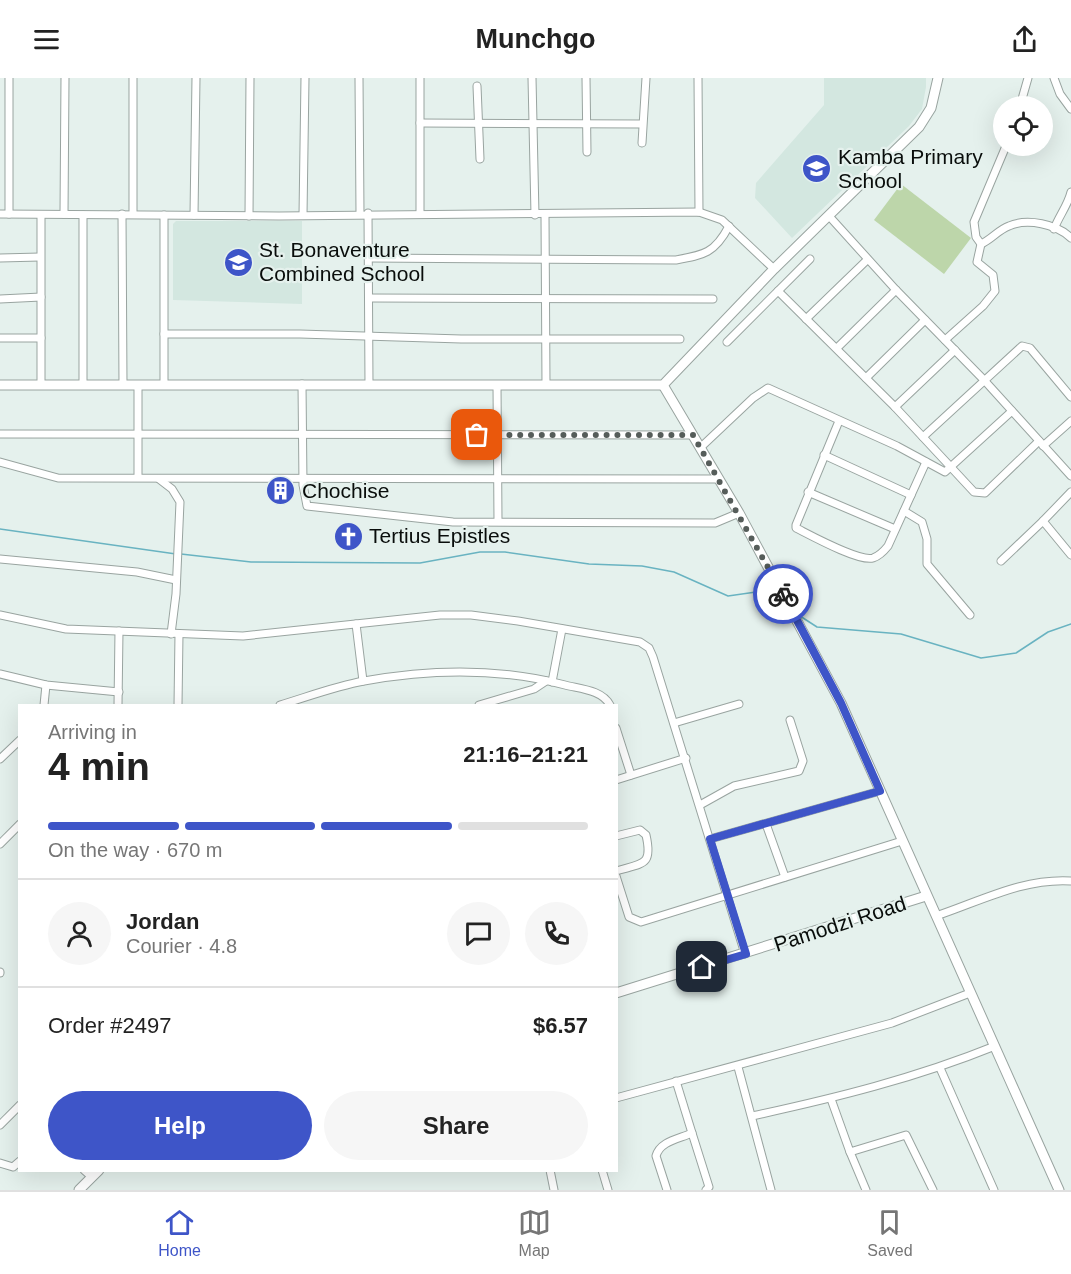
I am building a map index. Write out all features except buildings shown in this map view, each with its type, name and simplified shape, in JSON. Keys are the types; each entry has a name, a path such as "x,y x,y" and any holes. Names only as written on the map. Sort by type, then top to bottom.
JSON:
{"street":[{"path":"9,78 9,214"},
{"path":"64,214 65,78"},
{"path":"133,78 133,213"},
{"path":"194,215 196,78"},
{"path":"249,216 250,78"},
{"path":"303,215 305,78"},
{"path":"359,78 360,213"},
{"path":"420,78 420,213"},
{"path":"532,78 535,215"},
{"path":"586,78 587,152"},
{"path":"642,143 646,78"},
{"path":"698,78 699,212"},
{"path":"0,386 663,385 774,269 919,127 931,108 938,78"},
{"path":"1023,96 1028,78"},
{"path":"1054,78 1060,94 1071,109"},
{"path":"477,86 480,159"},
{"path":"420,123 642,124"},
{"path":"945,340 983,306 995,291 993,275 977,262 981,244 976,237 974,222 1002,156"},
{"path":"1054,229 1059,216 1070,200 1071,192"},
{"path":"0,214 133,213 249,216 360,213 535,215 699,212 722,220 774,269"},
{"path":"368,213 369,384"},
{"path":"41,214 41,385"},
{"path":"82,214 82,385"},
{"path":"122,214 123,385"},
{"path":"545,214 546,385"},
{"path":"164,215 164,385"},
{"path":"829,216 867,260 984,380 1071,476"},
{"path":"981,244 991,240 1008,226 1033,221 1065,232 1071,238"},
{"path":"370,258 676,260 712,250 721,242 729,226"},
{"path":"0,258 40,257"},
{"path":"727,342 810,259"},
{"path":"806,319 867,260"},
{"path":"837,348 896,290"},
{"path":"778,291 895,407 974,492 985,493 1071,421"},
{"path":"0,298 41,297"},
{"path":"370,298 713,299"},
{"path":"866,378 925,320"},
{"path":"164,334 680,339"},
{"path":"0,338 41,338"},
{"path":"923,437 1022,346 1026,346 1071,397"},
{"path":"895,407 955,350"},
{"path":"302,384 303,479 307,506 453,522 715,522 739,513"},
{"path":"138,385 140,435 138,477"},
{"path":"498,385 498,521"},
{"path":"663,385 739,513 841,703 1059,1190"},
{"path":"700,448 753,398 768,388 945,472 1012,411"},
{"path":"839,421 808,492 796,528 862,558 872,559 888,546 926,462"},
{"path":"0,434 693,435"},
{"path":"824,455 911,495"},
{"path":"0,462 58,478 718,479"},
{"path":"159,479 172,489 180,502 175,634 178,704"},
{"path":"808,492 895,529"},
{"path":"1001,561 1071,492"},
{"path":"904,511 922,522 927,539 927,564 970,615"},
{"path":"1043,521 1071,555"},
{"path":"0,559 137,572 176,580"},
{"path":"0,615 66,629 243,636 440,615 471,615 640,642 648,648 686,758 746,954"},
{"path":"356,624 363,681"},
{"path":"549,682 562,629"},
{"path":"118,704 119,631"},
{"path":"283,704 363,681 468,671 549,682 598,694 605,697 608,704"},
{"path":"0,674 46,685 119,692"},
{"path":"482,704 534,689 549,682"},
{"path":"44,704 46,685"},
{"path":"674,723 739,704"},
{"path":"700,805 734,786 799,771 803,761 790,720"},
{"path":"618,734 631,775"},
{"path":"0,759 18,742"},
{"path":"618,779 686,758"},
{"path":"710,839 880,791"},
{"path":"766,824 785,877"},
{"path":"0,844 18,826"},
{"path":"618,835 639,830 646,835 650,852 648,859 642,863 618,870"},
{"path":"618,882 629,917 641,922 902,841"},
{"path":"936,916 986,900 1018,885 1044,880 1071,881"},
{"name":"Pamodzi Road","path":"618,992 926,896"},
{"path":"618,1097 738,1067 892,1023 970,993"},
{"path":"752,1116 831,1099 940,1068 994,1046"},
{"path":"738,1067 771,1190"},
{"path":"940,1068 993,1190"},
{"path":"676,1081 709,1187 706,1190"},
{"path":"831,1099 866,1190"},
{"path":"0,1125 18,1107"},
{"path":"667,1190 656,1156 658,1151 661,1146 692,1133"},
{"path":"850,1152 906,1135 933,1190"},
{"path":"0,1163 13,1167 18,1163"},
{"path":"86,1172 92,1178"},
{"path":"79,1190 97,1172"},
{"path":"550,1172 554,1190"},
{"path":"604,1172 608,1190"}],"shaded area":[{"name":"Kamba Primary School","path":"824,78 926,78 926,87 922,109 909,126 792,238 755,198 756,183 824,105"},
{"name":"St. Bonaventure Combined School","path":"176,221 302,221 302,304 173,300 173,224"}],"green space":[{"path":"901,184 971,238 944,274 874,220"}],"waterway":[{"path":"0,529 176,554"},
{"path":"181,554 251,562 420,563 480,552 505,552 589,564 642,566 674,572 728,596 756,592 783,605"},
{"path":"800,616 817,627 901,634 981,658 1016,653 1048,632 1071,624"}],"way so far":[{"path":"477,435 541,433 693,435 783,594"}],"place":[{"name":"Kamba Primary School","path":"817,169"},
{"name":"St. Bonaventure Combined School","path":"238,262"},
{"name":"Chochise","path":"281,491"},
{"name":"Tertius Epistles","path":"348,536"}],"route":[{"path":"702,967 746,954 710,839 880,791 841,703 783,594"}]}
